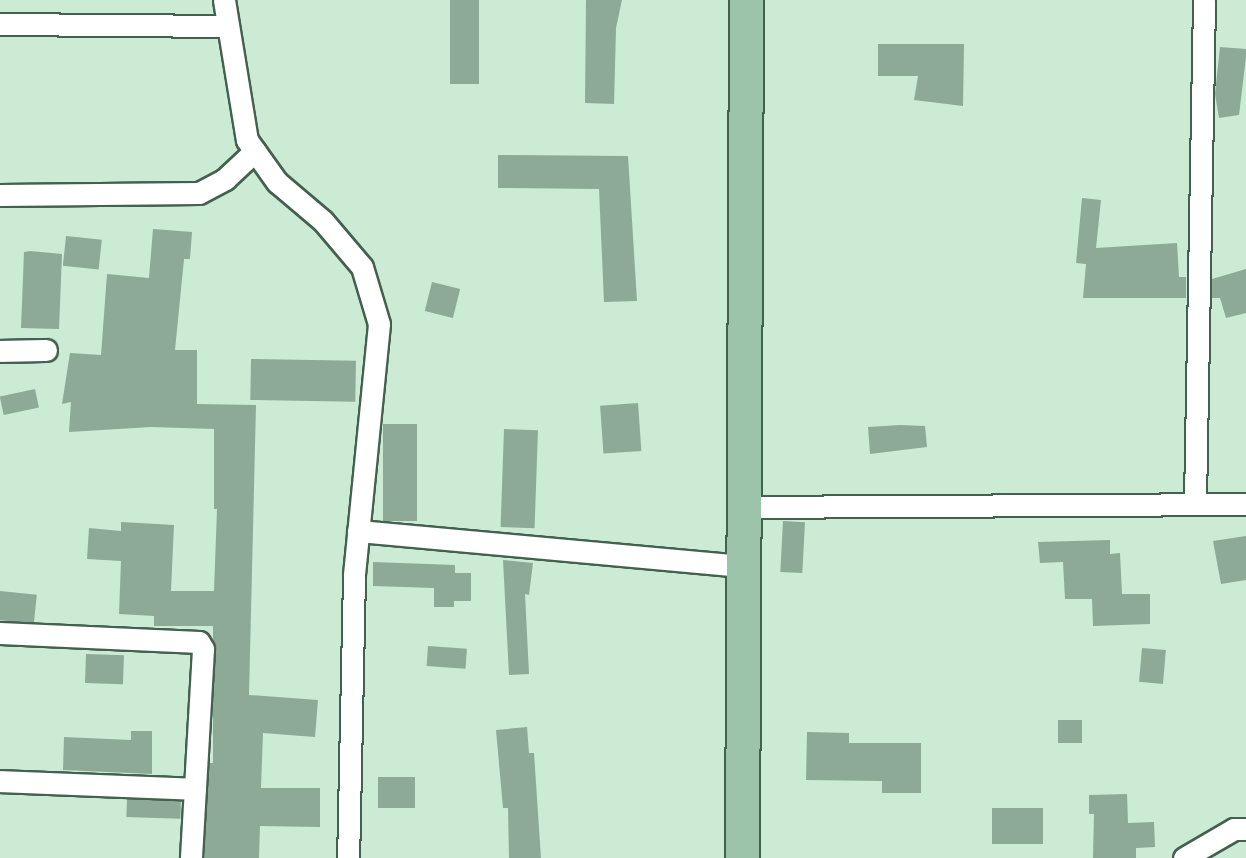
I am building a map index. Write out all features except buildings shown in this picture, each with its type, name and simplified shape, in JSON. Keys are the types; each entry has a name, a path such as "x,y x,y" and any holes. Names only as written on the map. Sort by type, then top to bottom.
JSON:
{"main road":[{"path":"742,858 741,507 746,0"}],"street":[{"path":"225,0 247,140 277,182 344,243 362,267 373,297 379,324 354,576 348,858"},
{"path":"1195,502 1204,0"},
{"path":"0,24 228,26"},
{"path":"0,195 167,196 199,193 225,179 255,151"},
{"path":"0,351 46,350"},
{"path":"741,507 1195,502 1246,504"},
{"path":"358,531 742,566"},
{"path":"0,633 199,642 203,649 192,858"},
{"path":"0,781 195,789"},
{"path":"1184,858 1234,829 1246,829"}]}
